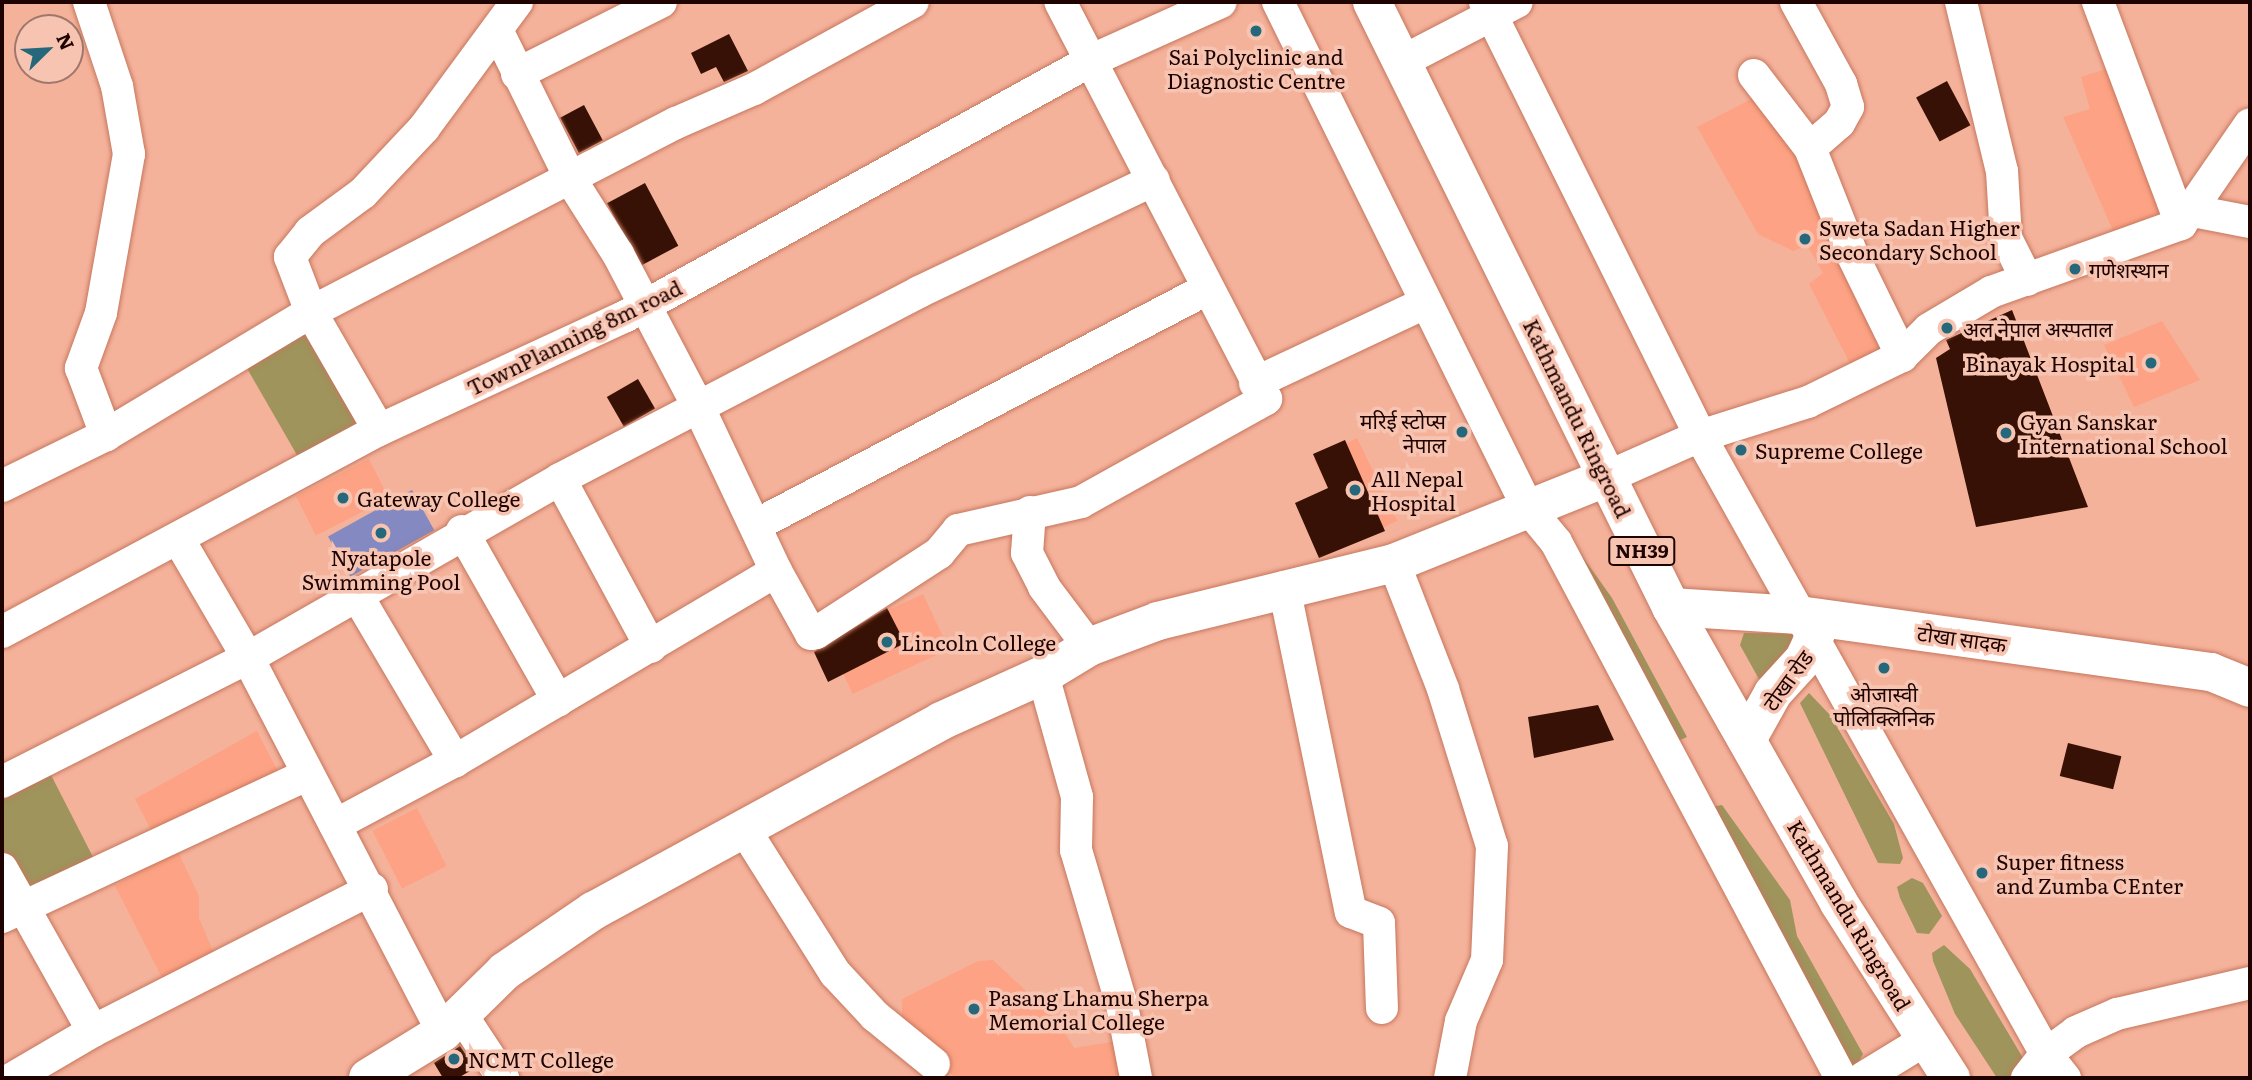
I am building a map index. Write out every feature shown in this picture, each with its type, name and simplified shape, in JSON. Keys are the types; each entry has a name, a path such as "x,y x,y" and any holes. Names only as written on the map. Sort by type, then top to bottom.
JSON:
{"main road":[{"name":"Kathmandu Ringroad","path":"1372,2 1671,607 1839,902 1951,1078"},
{"path":"368,1078 452,1023 505,971 593,911 941,721 1043,675 1089,647 1158,621 1284,587 1394,564 1605,478"},
{"name":"टोखा सादक","path":"1671,607 2211,672 2250,688"},
{"name":"टोखा रोड","path":"1748,738 1812,626"}],"street":[{"path":"89,2 117,86 129,155 101,313 81,368 106,435"},
{"path":"379,430 311,312 290,257 310,232 363,193 424,128 517,2"},
{"path":"517,74 661,2"},
{"path":"2,486 106,435 311,312 913,2"},
{"path":"497,30 570,180 646,306 699,408 776,571 811,634 939,553 958,530 1082,502 1266,399 1255,383 1154,180 1060,2"},
{"name":"TownPlanning 8m road","path":"2,632 179,540 379,430 646,306 1092,60 1221,2"},
{"path":"1278,2 1528,508 1556,542 1840,1078"},
{"path":"1796,2 1842,84 1848,107 1839,124 1810,148"},
{"path":"1961,2 2002,171 2006,238 2027,280"},
{"path":"2098,2 2185,217"},
{"path":"1403,61 1498,7 1700,436 1812,626 2056,1066"},
{"path":"1754,75 1810,148 1852,254 1902,356"},
{"path":"1605,478 1700,436 1808,402 1902,356 1939,323 1990,292 2185,217 2238,161 2250,124"},
{"path":"2,782 248,658 358,597 462,531 560,479 919,292 1154,180"},
{"path":"2185,217 2250,222"},
{"path":"756,525 1207,289"},
{"path":"1255,383 1425,303"},
{"path":"560,479 651,647"},
{"path":"1030,512 1027,553 1044,587 1089,647"},
{"path":"462,531 558,701"},
{"path":"179,540 248,658 335,825 452,1023 503,1078"},
{"path":"1394,564 1443,689 1492,846 1487,960 1461,1021 1450,1078"},
{"path":"335,825 455,761 776,571"},
{"path":"1284,587 1350,912 1380,923 1382,1007"},
{"path":"358,597 455,761"},
{"path":"1043,675 1077,797 1076,850 1122,1004 1136,1078"},
{"path":"12,911 307,775"},
{"path":"743,827 835,973 875,1016 934,1064"},
{"path":"2,869 12,911 93,1031"},
{"path":"13,1078 93,1031 372,889"},
{"path":"2027,1078 2056,1066 2076,1032 2117,1014 2249,991"},
{"path":"1863,1078 1925,1040"}],"shaded area":[{"path":"2118,65 2167,209 2114,233 2063,117 2090,109 2081,77"},
{"name":"Sweta Sadan Higher Secondary School","path":"1759,95 1820,179 1897,353 1857,377 1809,284 1823,273 1807,245 1793,251 1758,234 1697,127"},
{"name":"Binayak Hospital","path":"2162,321 2200,380 2134,407 2104,345"},
{"path":"308,328 364,424 300,461 245,364"},
{"name":"All Nepal Hospital","path":"1357,438 1397,521 1354,542 1314,459"},
{"name":"Gateway College","path":"369,459 389,498 316,535 296,496"},
{"path":"1562,528 1612,598 1687,737 1678,741"},
{"name":"Lincoln College","path":"923,594 949,649 853,694 827,639"},
{"path":"1744,633 1802,634 1760,681 1740,645"},
{"path":"1809,693 1830,715 1894,824 1903,858 1900,864 1878,863 1800,703"},
{"path":"257,731 284,783 173,841 199,896 199,918 224,977 175,1003 115,886 165,857 135,799"},
{"path":"49,771 95,861 24,896 2,853 2,795"},
{"path":"1722,805 1790,900 1797,936 1863,1054 1853,1072 1712,807"},
{"path":"417,808 447,866 402,889 372,831"},
{"path":"1912,878 1923,883 1942,916 1929,934 1917,933 1900,898 1897,887"},
{"path":"1944,945 1970,969 2026,1063 2012,1078 1997,1078 1955,1014 1933,961 1932,953"},
{"name":"Pasang Lhamu Sherpa Memorial College","path":"993,960 1058,1021 1074,1048 1118,1041 1126,1078 955,1078 902,1020 902,999 978,961"}],"water":[{"name":"Nyatapole Swimming Pool","path":"412,490 434,530 350,577 328,537"}],"building":[{"path":"729,34 748,71 724,82 716,67 701,74 691,53"},
{"path":"1947,81 1970,125 1940,142 1916,97"},
{"path":"584,105 603,140 579,153 560,118"},
{"path":"645,183 678,246 640,266 607,203"},
{"name":"Gyan Sanskar International School","path":"2012,310 2088,507 1976,527 1936,358 1950,349 1946,340"},
{"path":"638,379 655,408 624,426 607,397"},
{"path":"1345,440 1385,531 1319,558 1295,503 1328,488 1313,454"},
{"name":"Lincoln College","path":"887,608 905,643 828,682 814,652"},
{"path":"1598,705 1614,740 1534,758 1528,717"},
{"path":"2068,743 2121,756 2113,789 2060,776"},
{"path":"460,1046 475,1068 458,1078 443,1078 434,1063"}],"place":[{"name":"Sai Polyclinic and Diagnostic Centre","path":"1256,31"},
{"name":"Sweta Sadan Higher Secondary School","path":"1805,239"},
{"name":"गणेशस्थान","path":"2075,269"},
{"name":"अल नेपाल अस्पताल","path":"1947,328"},
{"name":"Binayak Hospital","path":"2151,363"},
{"name":"मरिई स्टोप्स नेपाल","path":"1462,432"},
{"name":"Gyan Sanskar International School","path":"2006,433"},
{"name":"Supreme College","path":"1741,450"},
{"name":"All Nepal Hospital","path":"1355,490"},
{"name":"Gateway College","path":"343,498"},
{"name":"Nyatapole Swimming Pool","path":"381,533"},
{"name":"Lincoln College","path":"887,642"},
{"name":"ओजास्वी पोलिक्लिनिक","path":"1884,668"},
{"name":"Super fitness and Zumba CEnter","path":"1982,873"},
{"name":"Pasang Lhamu Sherpa Memorial College","path":"974,1009"},
{"name":"NCMT College","path":"454,1059"}]}
